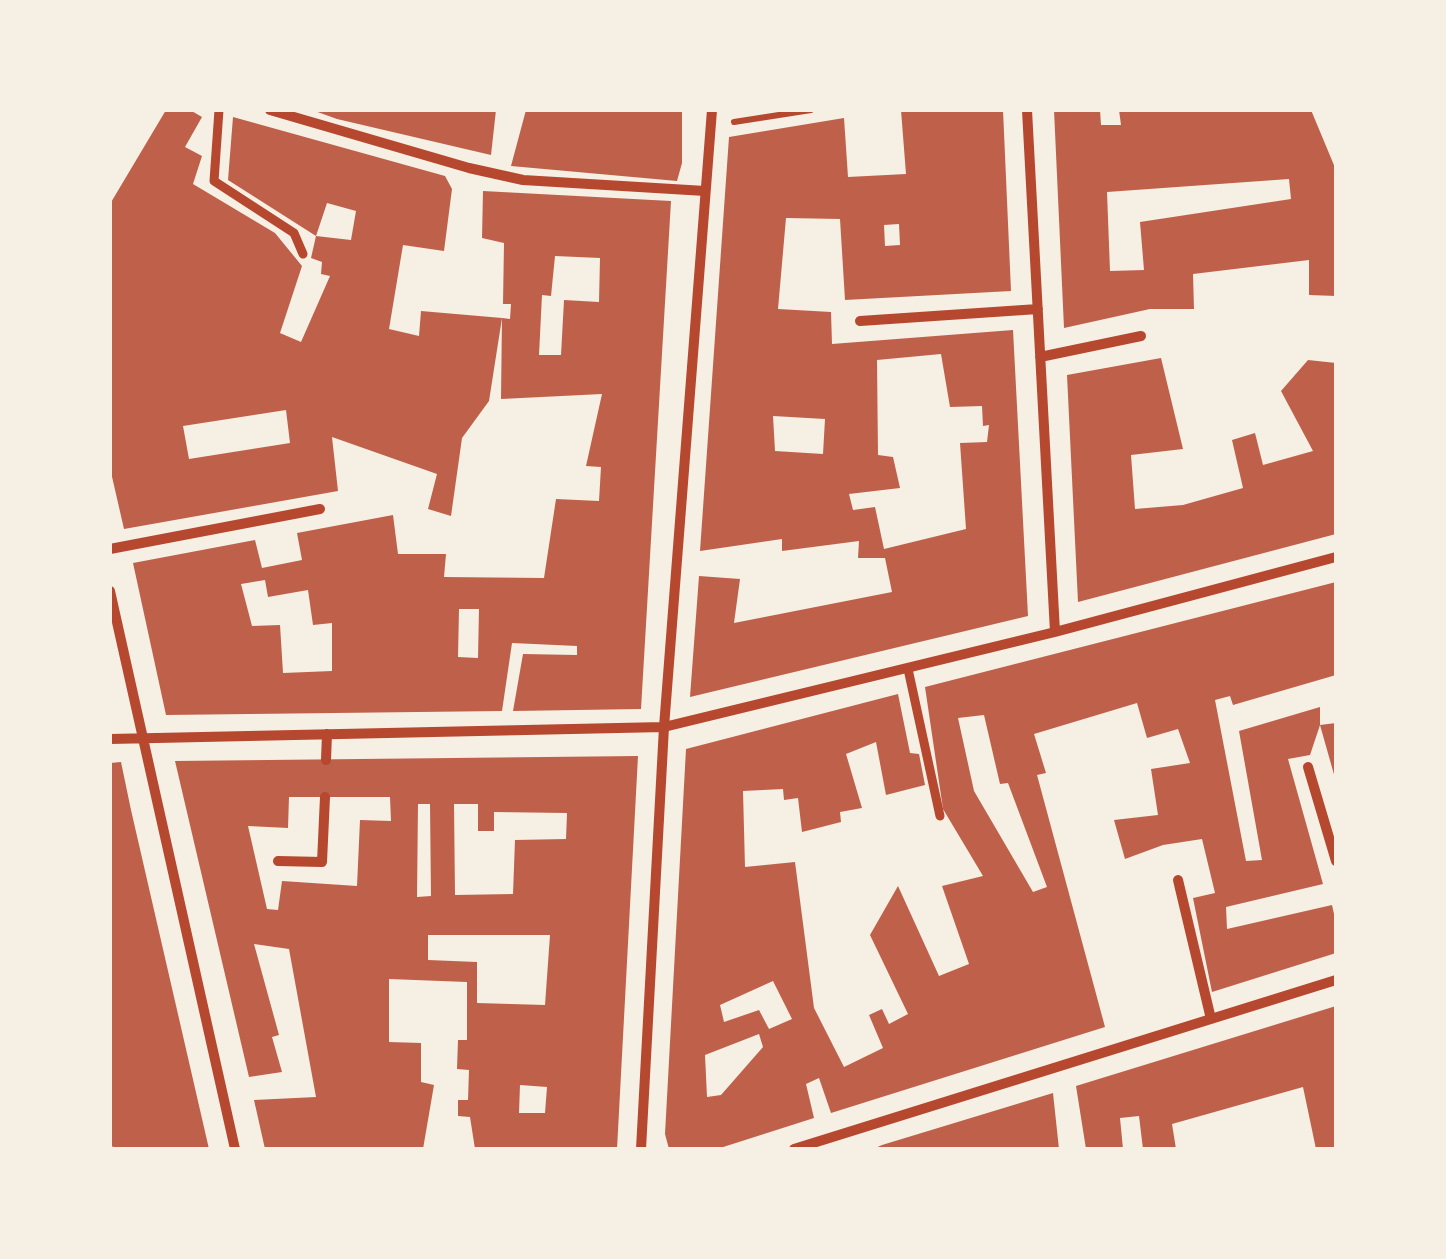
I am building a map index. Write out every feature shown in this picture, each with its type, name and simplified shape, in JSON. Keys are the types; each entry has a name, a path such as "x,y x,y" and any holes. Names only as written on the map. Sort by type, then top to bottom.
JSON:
{"street":[{"path":"219,110 214,182 294,233 303,254"},
{"path":"270,110 468,168 523,180 705,191"},
{"path":"641,1149 664,727 712,110"},
{"path":"1027,110 1055,632"},
{"path":"860,321 1038,309"},
{"path":"1040,357 1141,336"},
{"path":"110,549 320,509"},
{"path":"110,739 664,727 1055,632 1336,557"},
{"path":"110,591 235,1149"},
{"path":"908,669 940,816"},
{"path":"326,760 328,734"},
{"path":"1308,767 1336,862"},
{"path":"278,860 322,862 325,797"},
{"path":"1178,880 1211,1019"},
{"path":"794,1149 1336,980"}],"path":[{"path":"712,126 811,110"}],"building":[{"path":"166,110 190,110 202,117 185,147 202,156 193,184 275,233 302,266 280,333 301,342 330,276 321,274 322,262 311,258 316,236 228,180 233,117 445,176 452,189 444,251 403,245 389,329 419,336 421,311 502,318 489,401 462,438 451,516 428,509 437,474 332,437 338,491 124,529 110,468 110,204","holes":["327,203 356,211 351,240 316,236","286,410 290,443 189,459 183,426"]},
{"path":"312,110 496,110 491,155 337,119"},
{"path":"526,110 682,110 682,163 677,181 511,166"},
{"path":"901,110 1003,110 1011,291 845,300 840,219 786,218 778,309 831,312 832,344 1013,330 1028,616 690,697 699,576 740,579 734,623 892,592 885,558 858,558 859,541 782,551 782,539 700,551 729,137 844,118 848,177 906,174","holes":["899,224 900,245 885,246 884,225","941,354 950,407 982,406 983,426 989,425 987,442 960,443 966,529 884,549 875,507 853,510 849,494 900,488 893,457 878,455 877,360","773,416 825,419 823,454 775,451"]},
{"path":"1054,110 1100,110 1101,125 1121,125 1119,110 1311,110 1336,170 1336,296 1309,295 1309,260 1193,274 1194,309 1150,309 1064,328","holes":["1289,179 1291,199 1140,222 1144,270 1110,271 1107,192"]},
{"path":"483,191 671,201 641,709 513,711 523,654 577,655 577,646 512,643 502,711 166,715 133,563 255,540 262,568 302,560 297,533 393,515 398,554 446,554 444,577 544,578 556,499 599,501 601,467 586,466 602,394 501,399 502,318 510,319 511,304 503,304 504,243 482,238","holes":["555,256 600,258 599,302 564,300 561,355 539,355 542,295 551,296","265,580 268,597 308,590 313,625 332,623 332,671 283,673 280,625 252,626 241,584","459,609 479,609 478,658 458,657"]},
{"path":"1161,358 1183,449 1131,455 1135,509 1183,505 1243,488 1232,440 1255,433 1263,465 1313,451 1281,391 1308,360 1336,363 1336,534 1078,602 1067,375"},
{"path":"1336,582 1336,675 1233,705 1230,696 1215,700 1246,861 1262,860 1239,731 1320,707 1320,725 1310,755 1288,759 1323,884 1226,907 1227,929 1332,905 1336,953 1212,992 1193,898 1215,893 1202,839 1163,845 1125,859 1114,820 1158,815 1151,769 1190,763 1178,729 1147,738 1137,703 1034,734 1046,773 1037,775 1105,1027 831,1113 819,1078 806,1084 814,1118 717,1149 669,1149 665,1134 686,749 898,694 910,753 919,754 925,785 886,795 876,742 846,754 862,808 840,812 841,822 802,832 798,798 784,800 783,789 743,791 745,867 795,862 814,1008 844,1067 883,1048 869,1015 882,1009 889,1024 908,1014 870,935 898,886 939,976 969,964 942,886 983,876 943,809 925,687","holes":["984,715 1000,784 1008,783 1047,887 1033,892 974,791 958,718","773,981 792,1019 769,1029 759,1010 724,1022 720,1005","759,1034 763,1047 721,1095 707,1097 705,1055"]},
{"path":"1336,723 1336,778 1335,778 1320,725"},
{"path":"638,756 617,1149 475,1149 470,1117 458,1116 458,1100 468,1100 469,1070 457,1069 458,1040 467,1040 467,982 389,979 389,1042 421,1043 421,1082 434,1085 423,1149 265,1149 254,1100 316,1097 289,949 254,944 279,1035 272,1037 282,1072 249,1077 175,761","holes":["289,797 390,797 391,821 360,820 357,886 282,881 278,910 267,909 248,826 288,828","418,804 430,804 431,896 417,897","454,804 478,804 478,831 494,831 494,812 567,813 566,839 515,840 513,894 455,895","428,935 550,935 545,1005 477,1003 477,962 428,960","520,1085 547,1087 545,1113 519,1113"]},
{"path":"121,762 209,1149 110,1146 110,763"},
{"path":"1336,1006 1336,1149 1316,1149 1303,1087 1172,1124 1176,1149 1143,1149 1139,1116 1120,1118 1123,1149 1086,1149 1076,1086"},
{"path":"1053,1093 1059,1149 873,1149 882,1145"}]}
